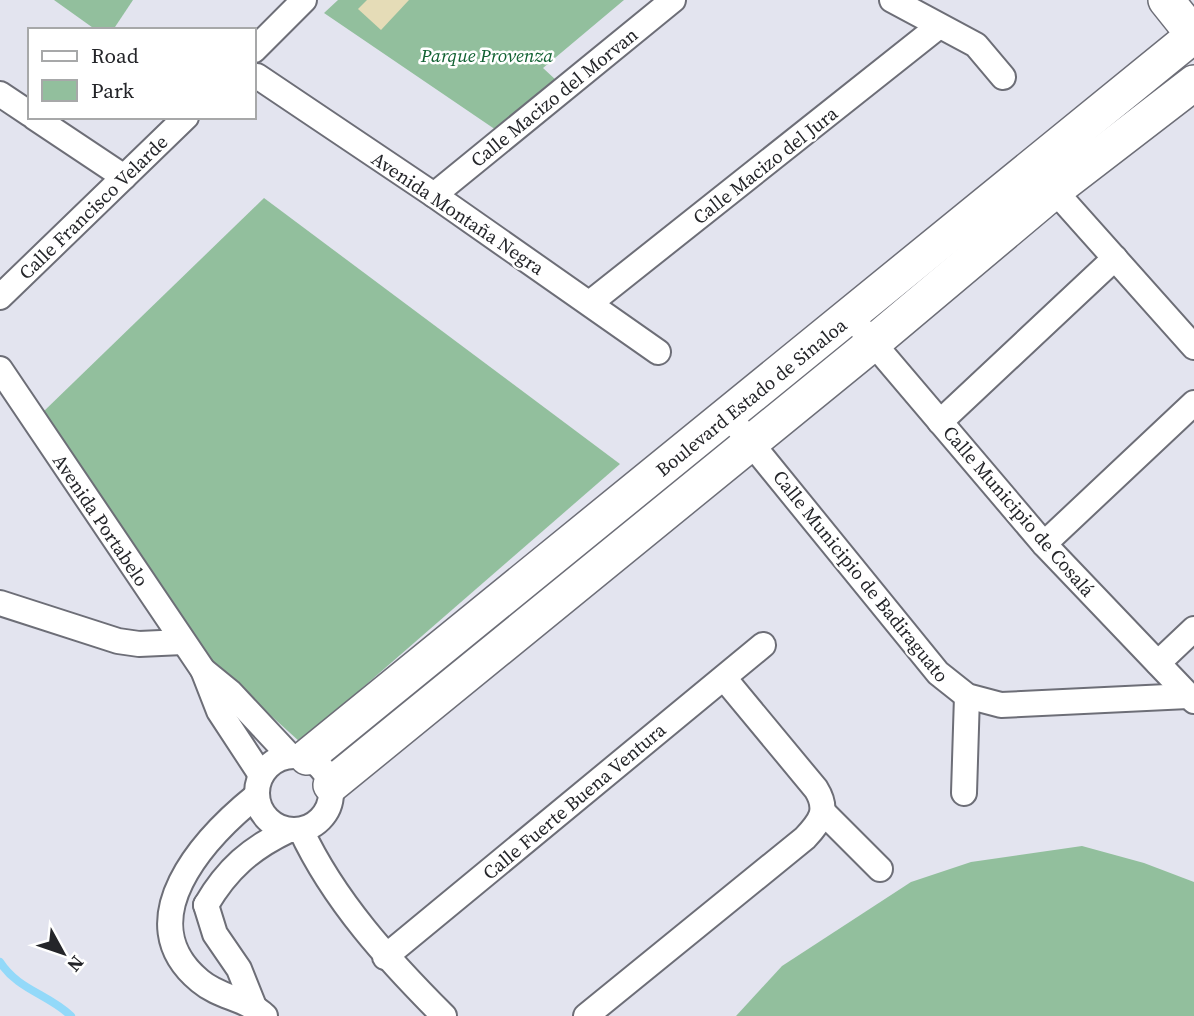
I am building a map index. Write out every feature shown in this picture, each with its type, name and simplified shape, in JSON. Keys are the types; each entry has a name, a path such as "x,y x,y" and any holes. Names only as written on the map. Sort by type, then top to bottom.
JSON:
{"street":[{"path":"256,48 304,0"},
{"name":"Calle Macizo del Morvan","path":"434,195 673,0"},
{"path":"892,0 976,45 1003,77"},
{"path":"1166,0 1194,35"},
{"name":"Calle Macizo del Jura","path":"590,303 939,26"},
{"name":"Boulevard Estado de Sinaloa","path":"331,785 873,343 1194,35"},
{"name":"Avenida Montaña Negra","path":"257,76 434,195 658,352"},
{"name":"Boulevard Estado de Sinaloa","path":"298,756 850,316 1043,178 1194,83"},
{"path":"0,94 28,113"},
{"path":"37,119 124,177"},
{"name":"Calle Francisco Velarde","path":"0,297 184,119"},
{"path":"1043,178 1194,347"},
{"path":"940,422 1115,258"},
{"name":"Calle Municipio de Cosalá","path":"850,316 1044,544 1191,698"},
{"name":"Avenida Portabelo","path":"0,369 203,670 219,711 259,786"},
{"path":"1044,544 1194,403"},
{"name":"Calle Municipio de Badiraguato","path":"728,415 938,673 967,696 1001,705 1191,698"},
{"path":"0,603 118,641 139,644 183,642"},
{"path":"1158,663 1194,629"},
{"name":"Calle Fuerte Buena Ventura","path":"385,957 764,645"},
{"name":"Avenida Portabelo","path":"203,670 298,756"},
{"path":"724,678 816,789 823,801 824,813 880,869"},
{"path":"964,793 967,696"},
{"path":"298,756 318,763 331,785 331,799 325,814 315,824 263,842 240,859 221,880 206,905 215,933 239,969 259,1010 218,994 181,964 171,943 170,920 175,894 208,840 259,786 272,762 298,756"},
{"path":"259,786 261,812 273,824 295,830 385,957 444,1016"},
{"path":"586,1016 805,838 824,813"},
{"path":"175,894 206,905"}],"green space":[{"path":"54,0 133,0 114,28 93,28"},
{"name":"Parque Provenza","path":"338,0 624,0 543,68 557,81 499,132 324,13"},
{"path":"264,198 620,464 300,742 211,661 43,412"},
{"path":"1082,846 1144,863 1194,882 1194,1016 736,1016 782,966 911,882 971,862"}],"sand":[{"path":"367,0 409,0 381,30 358,9"}],"waterway":[{"path":"0,962 24,986 53,1002 71,1016"}]}
